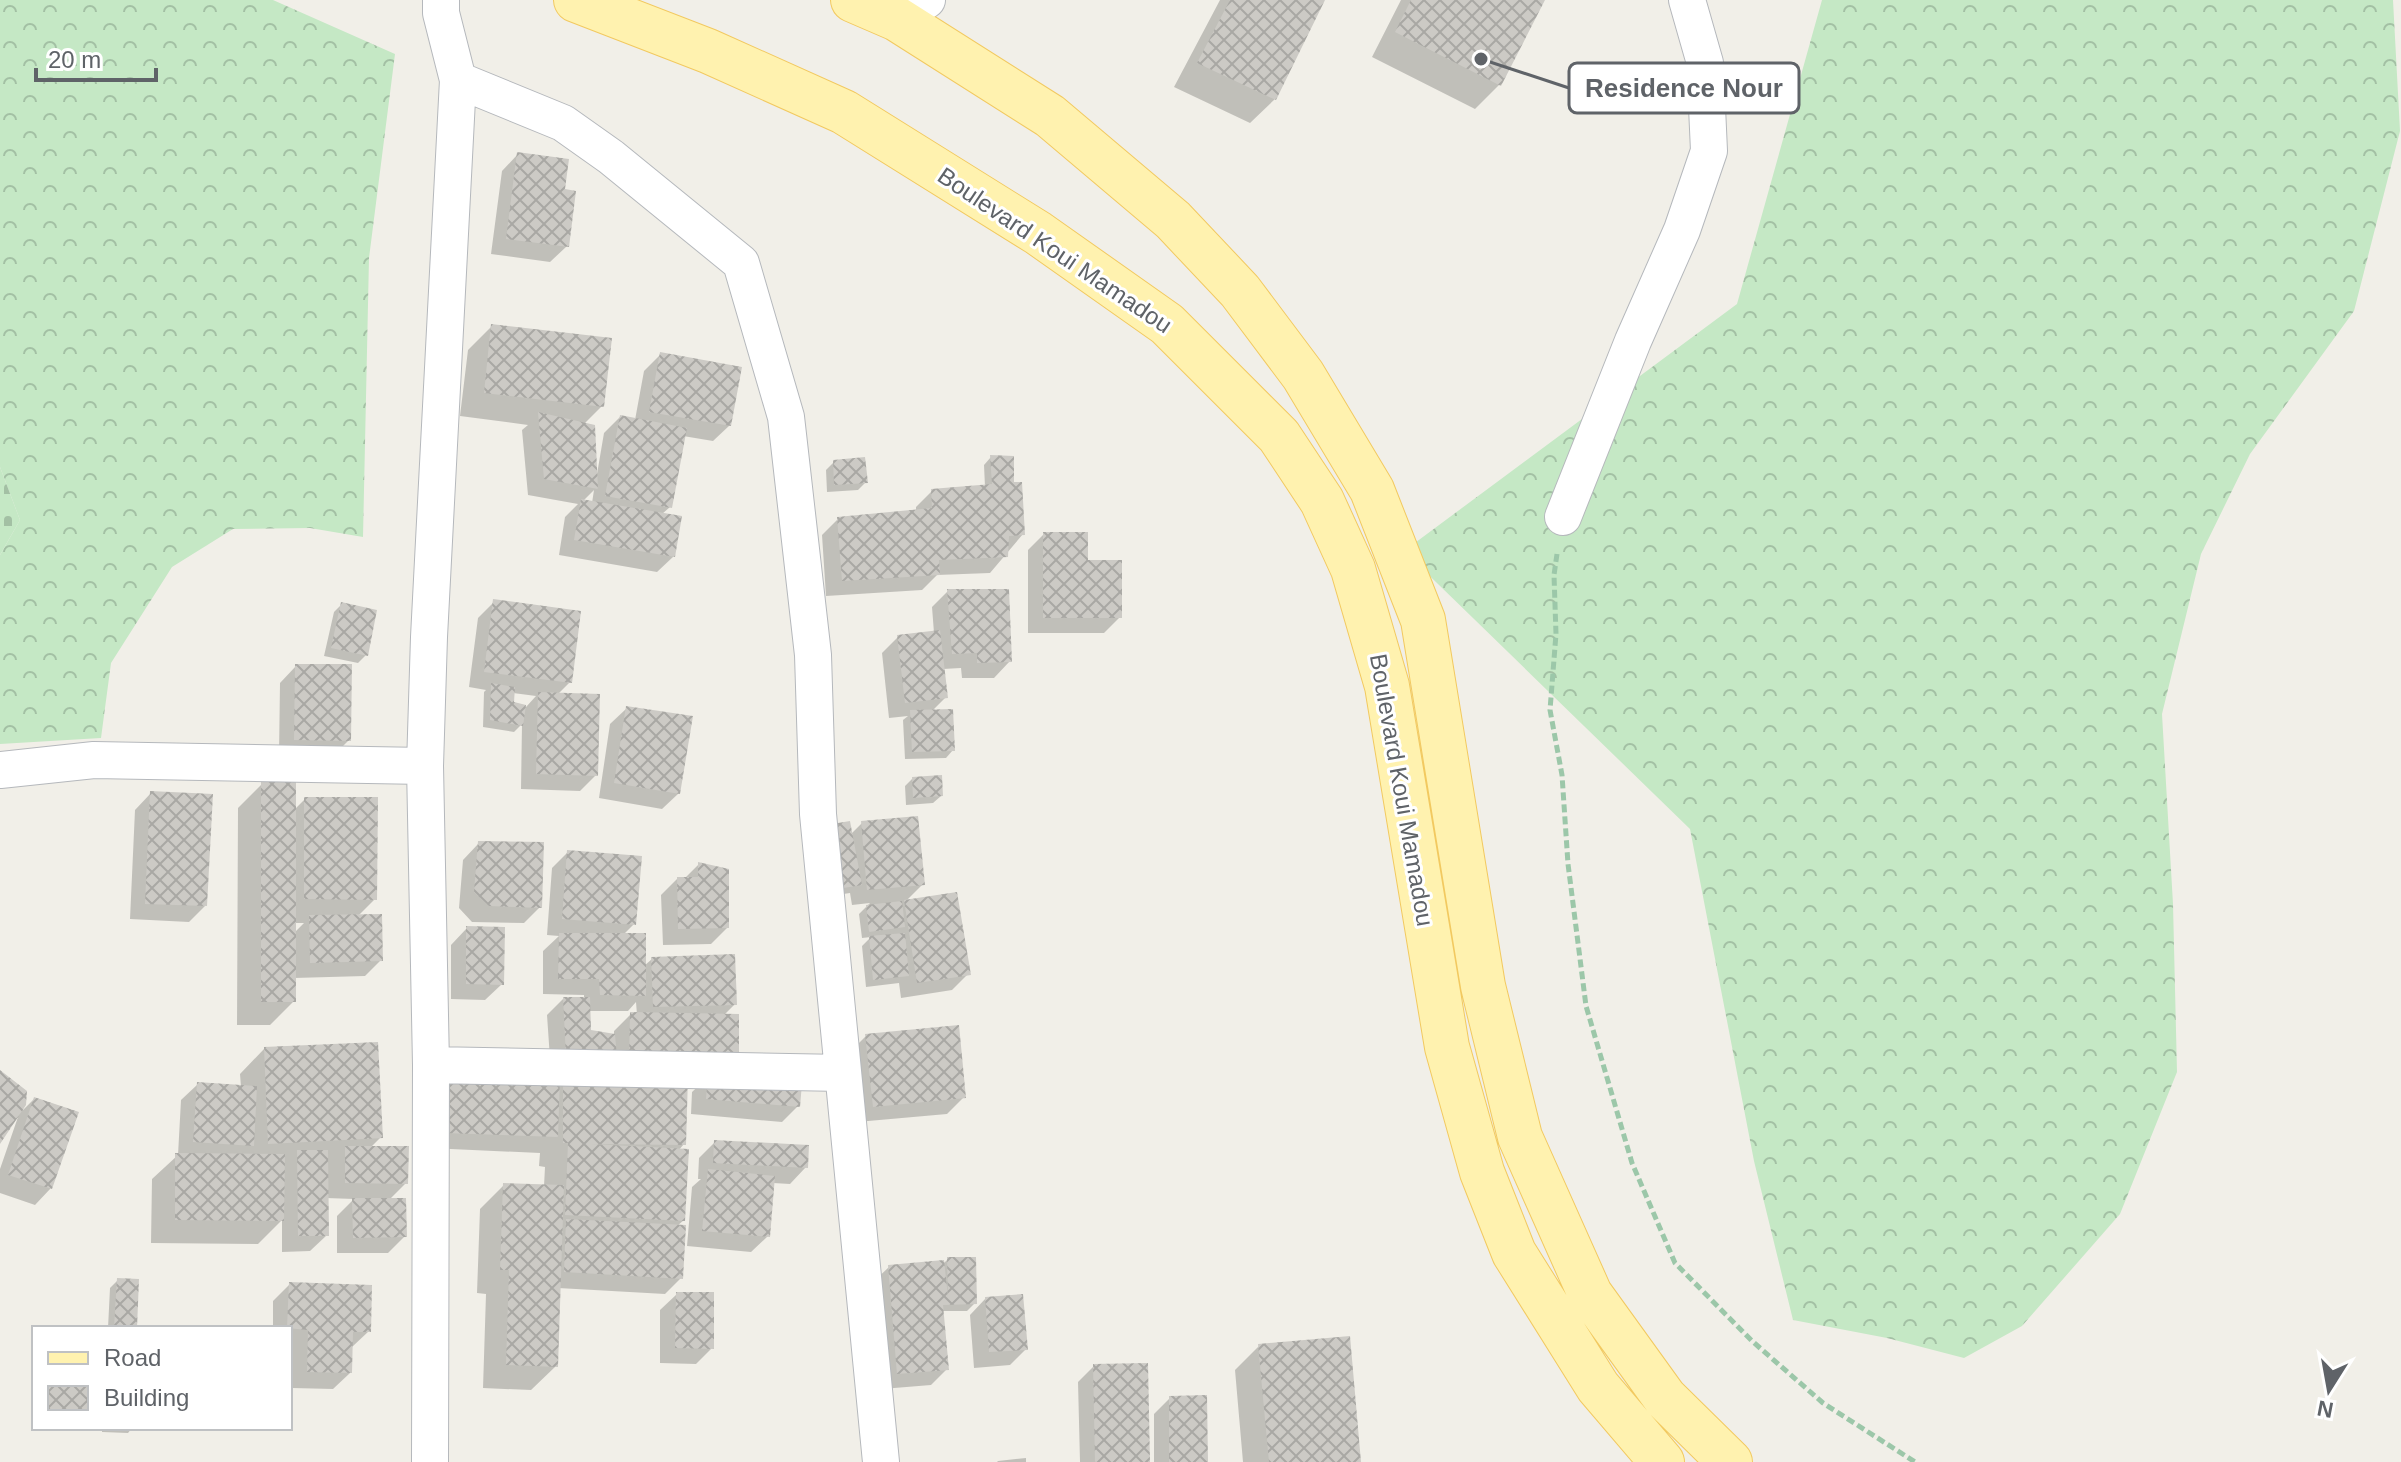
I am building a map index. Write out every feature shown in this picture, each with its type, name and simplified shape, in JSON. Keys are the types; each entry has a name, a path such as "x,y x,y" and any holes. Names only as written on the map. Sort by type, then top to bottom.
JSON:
{"main road":[{"name":"Boulevard Koui Mamadou","path":"576,0 708,51 844,112 1038,233 1167,324 1279,436 1322,501 1353,569 1387,686 1447,1047 1482,1172 1514,1253 1598,1387 1662,1462"},
{"name":"Boulevard Koui Mamadou","path":"853,0 912,9 1050,116 1173,220 1240,291 1303,375 1372,490 1423,620 1483,986 1520,1137 1590,1294 1665,1398 1730,1462"}],"street":[{"path":"430,1462 431,1065 425,766 458,80 441,13 441,0"},
{"path":"1563,517 1633,341 1682,230 1709,151 1705,63 1687,0"},
{"path":"458,80 563,123 611,157 741,263 786,417 813,655 818,814 881,1462"},
{"path":"0,770 94,760 425,766"},
{"path":"431,1065 843,1073"}],"path":[{"path":"1563,517 1554,575 1556,634 1550,710 1562,775 1568,864 1586,1006 1632,1163 1675,1263 1752,1341 1823,1403 1915,1462"}],"green space":[{"path":"0,0 273,0 395,54 369,258 363,537 310,528 233,529 172,567 111,663 101,738 0,744 0,555 20,520 0,467"},
{"path":"1822,0 2393,0 2400,131 2354,311 2250,454 2201,554 2162,714 2173,904 2177,1072 2120,1214 2022,1326 1964,1358 1887,1338 1793,1320 1754,1161 1690,829 1404,551 1737,304"},
{"path":"0,467 20,520 0,555"}],"building":[{"path":"1230,0 1325,0 1276,100 1197,63"},
{"path":"1411,0 1545,0 1501,86 1395,32"},
{"path":"517,152 569,159 565,189 576,191 569,247 506,239"},
{"path":"491,324 612,338 604,407 484,393"},
{"path":"660,352 742,367 731,426 649,412"},
{"path":"538,412 595,425 598,489 544,479"},
{"path":"620,415 687,428 672,508 605,496"},
{"path":"990,455 1014,456 1014,482 1022,482 1025,535 1009,536 1008,557 939,560 940,575 842,581 837,517 932,508 931,489 992,484"},
{"path":"865,457 868,483 834,485 833,460"},
{"path":"581,499 682,516 675,557 574,540"},
{"path":"1043,532 1088,532 1088,560 1122,560 1122,618 1043,618"},
{"path":"947,589 1009,589 1012,662 977,663 977,653 952,654"},
{"path":"493,599 581,611 572,683 484,672"},
{"path":"341,602 377,610 368,656 331,648"},
{"path":"940,630 948,698 905,703 897,635"},
{"path":"295,664 352,664 351,741 294,740"},
{"path":"491,683 515,687 514,702 526,705 523,726 490,720"},
{"path":"538,692 600,694 598,776 536,774"},
{"path":"626,706 693,716 680,794 614,783"},
{"path":"953,709 955,751 912,752 910,710"},
{"path":"942,775 943,796 913,798 912,777"},
{"path":"261,782 296,782 296,1002 261,1002"},
{"path":"150,791 213,794 207,906 145,904"},
{"path":"304,797 378,797 377,900 304,899"},
{"path":"918,816 925,885 867,890 861,821"},
{"path":"850,821 862,885 837,889 826,825"},
{"path":"478,841 544,842 542,908 489,906 474,892"},
{"path":"567,850 642,856 636,925 562,919"},
{"path":"698,862 729,869 729,928 678,929 677,877 698,877"},
{"path":"957,892 971,975 917,983 904,900"},
{"path":"902,901 905,927 869,932 866,905"},
{"path":"382,914 383,961 310,963 309,915"},
{"path":"466,926 505,927 504,985 466,984"},
{"path":"559,933 646,933 646,996 600,995 599,979 558,979"},
{"path":"905,933 909,976 873,980 869,936"},
{"path":"735,954 737,1005 653,1007 651,957"},
{"path":"563,997 590,997 591,1030 615,1034 617,1058 566,1057"},
{"path":"630,1012 739,1014 739,1064 629,1062"},
{"path":"959,1025 966,1098 873,1107 865,1034"},
{"path":"378,1042 383,1138 268,1144 264,1047"},
{"path":"0,1070 27,1091 26,1105 0,1144"},
{"path":"447,1072 560,1076 558,1137 445,1133"},
{"path":"563,1074 688,1076 686,1145 591,1144 689,1149 685,1221 565,1215 568,1143 563,1143"},
{"path":"708,1074 802,1083 800,1107 706,1099"},
{"path":"197,1082 257,1086 254,1146 193,1142"},
{"path":"34,1097 79,1112 52,1189 8,1175"},
{"path":"714,1140 809,1145 808,1168 713,1163"},
{"path":"345,1146 409,1146 408,1184 345,1183"},
{"path":"297,1150 328,1150 329,1236 298,1236"},
{"path":"175,1153 285,1154 284,1221 175,1220"},
{"path":"708,1169 775,1176 770,1237 702,1231"},
{"path":"503,1183 564,1185 558,1367 506,1365 509,1270 500,1270"},
{"path":"352,1198 406,1198 407,1237 353,1238"},
{"path":"566,1219 686,1225 683,1279 564,1272"},
{"path":"947,1257 976,1257 977,1304 943,1305 949,1370 897,1374 888,1265 944,1260 948,1297"},
{"path":"117,1278 139,1279 137,1326 114,1326"},
{"path":"289,1282 372,1285 371,1332 353,1332 352,1373 307,1372 308,1330 287,1326"},
{"path":"676,1292 714,1292 714,1349 675,1348"},
{"path":"1023,1294 1028,1350 989,1352 985,1297"},
{"path":"1350,1336 1361,1462 1269,1462 1258,1344"},
{"path":"1148,1363 1150,1462 1095,1462 1093,1364"},
{"path":"1207,1395 1208,1462 1169,1462 1169,1396"}],"place":[{"name":"Residence Nour","path":"1481,59"}]}
